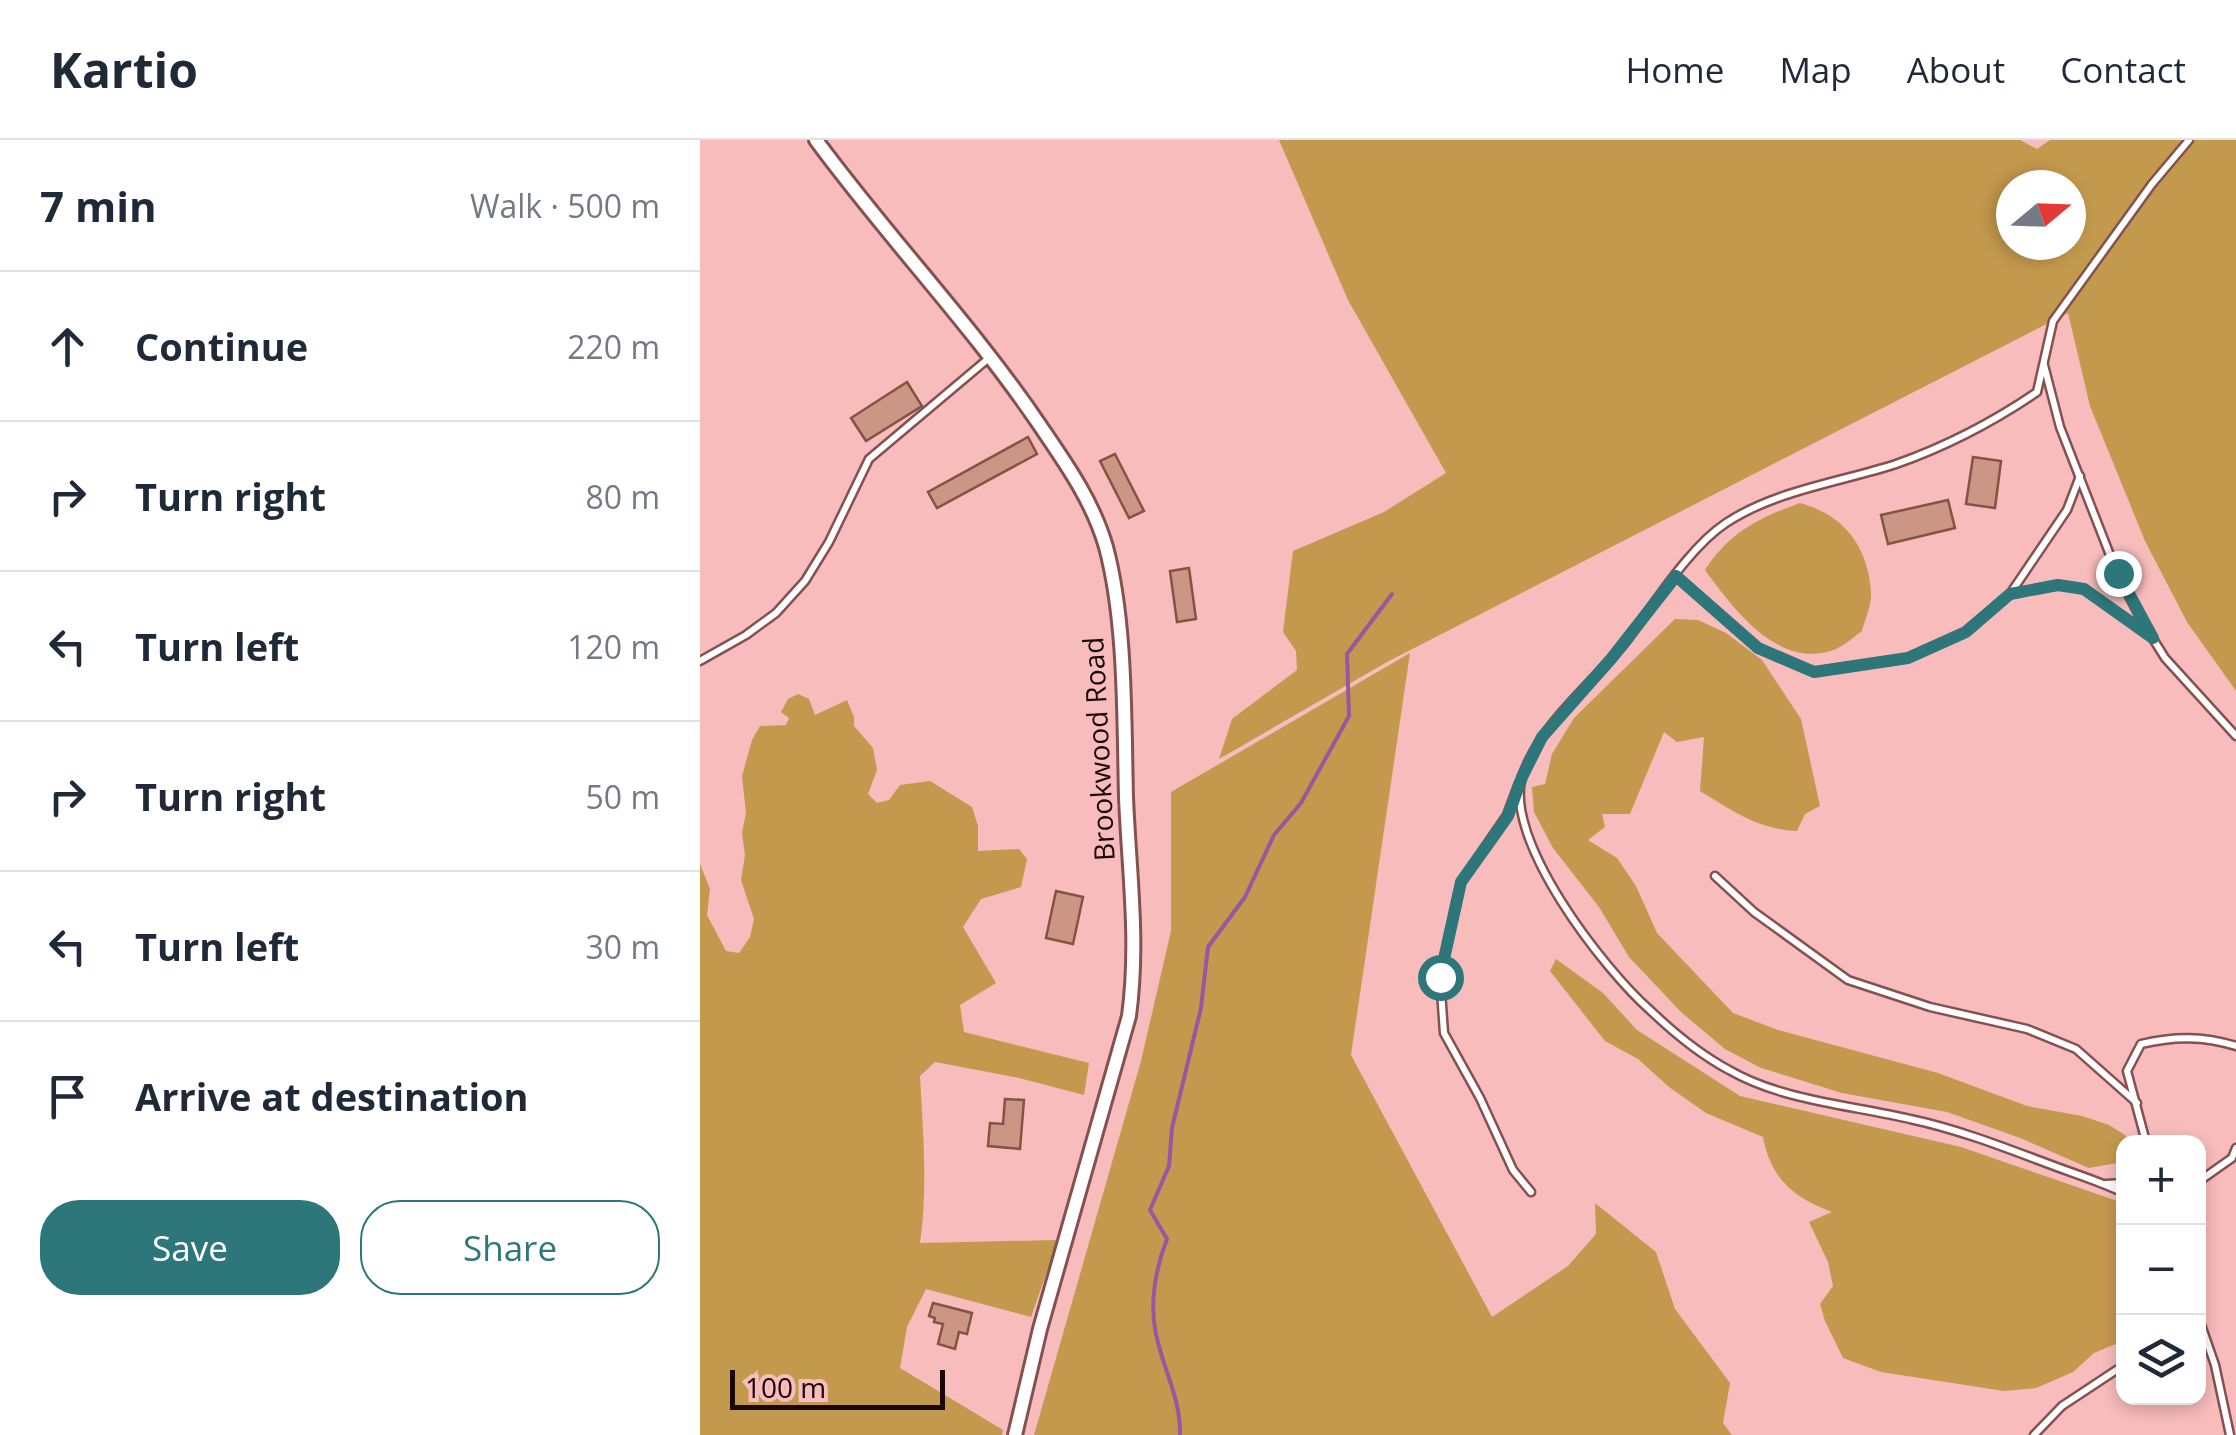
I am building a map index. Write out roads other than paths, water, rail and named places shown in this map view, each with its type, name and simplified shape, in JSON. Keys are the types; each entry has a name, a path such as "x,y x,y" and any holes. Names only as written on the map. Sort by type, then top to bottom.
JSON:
{"street":[{"name":"Brookwood Road","path":"816,140 1015,388 1076,478 1105,545 1116,594 1128,856 1136,938 1129,1016 1040,1329 1015,1435"}],"lane":[{"path":"1531,1192 1513,1170 1444,1033 1440,977 1461,882 1508,816 1542,737 1724,524 1764,504 1898,463 1987,426 2037,392 2053,321 2152,184 2189,140"},
{"path":"700,661 776,613 805,581 829,542 868,459 990,357"},
{"path":"2044,364 2060,427 2118,573 2165,658 2236,736"},
{"path":"1676,576 1758,648 1814,672 1908,658 1966,632 2010,594 2067,510 2080,476"},
{"path":"2010,594 2058,585 2084,589 2153,638"},
{"path":"1522,777 1522,820 1543,868 1571,916 1622,982 1690,1044 1730,1071 1776,1090 1984,1138 2116,1189"},
{"path":"1715,876 1754,912 1848,980 1930,1007 2027,1029 2076,1049 2137,1103"},
{"path":"2144,1135 2126,1071 2141,1044 2173,1036 2212,1038 2236,1046"},
{"path":"2206,1176 2232,1158 2236,1148"},
{"path":"2105,1184 2116,1183"},
{"path":"2206,1339 2230,1435"},
{"path":"2034,1435 2062,1406 2116,1370"}],"waterway":[{"path":"1180,1435 1178,1409 1159,1347 1153,1310 1167,1239 1150,1210 1169,1166 1172,1128 1201,1008 1208,947 1245,897 1274,835 1301,803 1349,716 1347,654 1392,594"}]}
